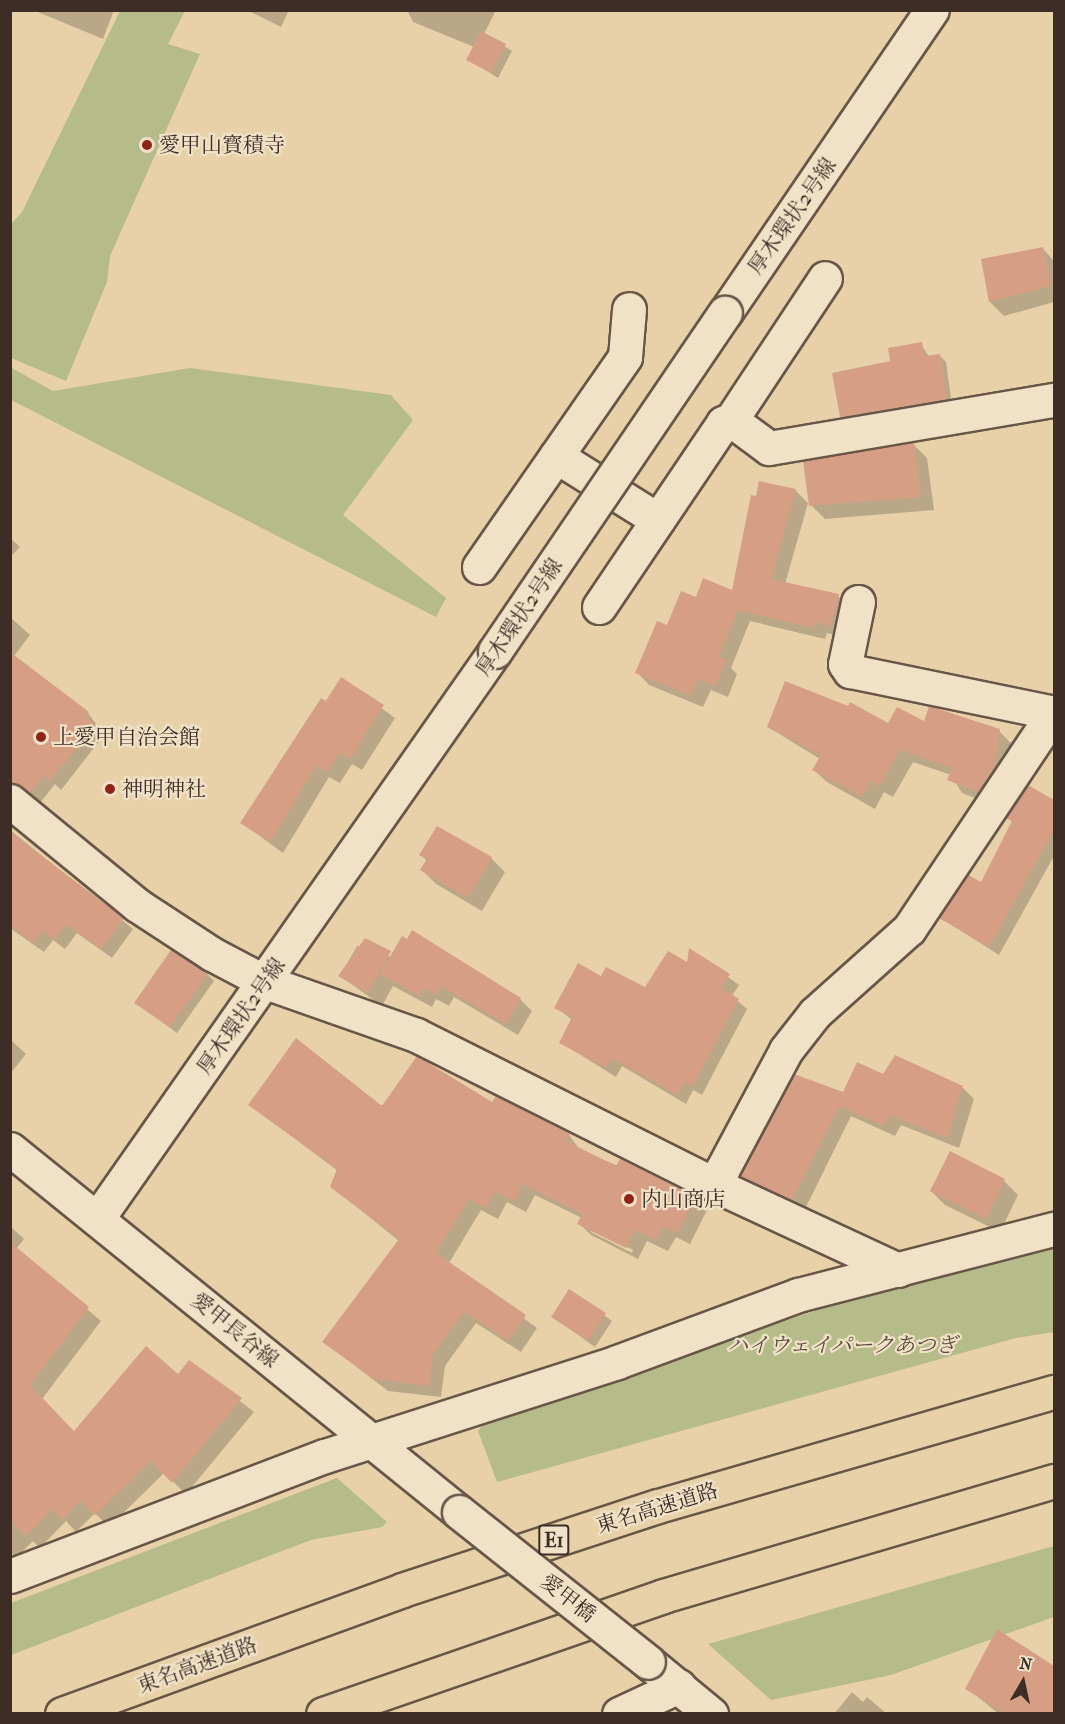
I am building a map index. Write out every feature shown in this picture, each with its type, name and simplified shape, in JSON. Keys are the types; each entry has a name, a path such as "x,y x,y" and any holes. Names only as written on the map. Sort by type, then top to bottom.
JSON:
{"highway":[{"name":"東名高速道路","path":"62,1713 402,1590 658,1506 1054,1392"},
{"path":"323,1713 663,1596 1054,1481"}],"street":[{"name":"厚木環状2号線","path":"97,1219 495,651 932,10"},
{"path":"599,607 723,423 731,420 825,278"},
{"path":"479,567 625,357 629,309"},
{"path":"731,420 769,448 1054,400"},
{"path":"556,456 658,520"},
{"path":"718,1187 786,1050 816,1013 909,929 1054,712 850,671 845,664 858,602"},
{"path":"10,801 136,905 265,982 416,1035 718,1187 898,1270"},
{"name":"愛甲長谷線","path":"10,1149 459,1512"},
{"path":"10,1576 373,1441 617,1362 798,1295 1054,1228"},
{"name":"愛甲橋","path":"459,1512 679,1686"},
{"path":"619,1713 679,1686 711,1713"}],"green space":[{"path":"120,11 185,11 168,44 200,54 110,256 107,282 66,381 11,358 11,224 22,212"},
{"path":"10,367 53,391 190,368 391,395 413,420 343,515 446,598 436,617 11,400"},
{"name":"ハイウェイパークあつぎ","path":"1054,1245 1054,1332 1016,1338 497,1482 478,1431 483,1424 829,1306"},
{"path":"337,1478 387,1522 382,1527 311,1540 11,1655 11,1603"},
{"path":"1054,1546 1054,1617 891,1675 771,1700 708,1644"}],"building":[{"path":"481,31 506,44 491,73 466,60"},
{"path":"1043,247 1051,286 989,302 981,259"},
{"path":"922,342 924,356 940,354 947,399 840,417 832,373 890,361 888,348"},
{"path":"914,443 921,497 809,506 803,461"},
{"path":"759,481 796,489 771,579 839,594 831,626 815,622 813,628 738,610 719,657 726,660 715,686 698,679 691,696 635,673 657,621 667,625 681,591 696,597 703,578 732,590 751,495 756,496"},
{"name":"上愛甲自治会館","path":"10,652 89,712 85,717 95,724 50,781 44,775 30,793 10,783"},
{"path":"341,677 384,705 350,759 340,753 327,772 316,766 270,842 240,823 321,698 326,701"},
{"path":"785,681 848,706 850,702 888,723 897,707 924,721 929,706 1000,729 994,768 978,792 947,780 952,768 900,750 880,786 871,780 862,797 812,770 821,755 767,727"},
{"path":"1028,785 1054,800 1054,830 989,947 939,918 968,875 981,882 1012,821 1006,818"},
{"path":"437,826 492,857 468,898 420,870 427,859 419,855"},
{"path":"10,832 124,918 101,949 66,924 54,940 42,931 33,943 10,926"},
{"path":"412,930 521,998 506,1024 441,986 436,995 424,988 419,996 380,974 402,936 407,939"},
{"path":"365,938 391,951 368,993 338,976"},
{"path":"689,948 730,974 722,988 739,999 692,1087 684,1082 677,1095 612,1058 606,1068 559,1043 572,1017 554,1008 578,963 601,976 606,967 645,987 668,951 687,962"},
{"path":"171,950 208,973 170,1027 134,1003"},
{"path":"296,1038 382,1106 417,1056 492,1102 496,1096 570,1134 566,1141 616,1166 620,1159 696,1197 678,1233 663,1226 656,1240 635,1230 626,1248 577,1224 582,1214 523,1184 514,1201 495,1191 486,1208 469,1199 436,1253 526,1315 509,1341 464,1312 433,1354 429,1386 374,1379 322,1342 399,1239 330,1187 337,1169 248,1105"},
{"path":"895,1055 963,1086 947,1138 889,1115 884,1126 839,1106 792,1200 740,1176 794,1074 843,1092 857,1062 883,1074"},
{"path":"950,1151 1005,1179 986,1219 930,1191"},
{"path":"10,1242 89,1307 30,1385 74,1431 146,1346 178,1374 189,1360 242,1398 172,1483 151,1461 95,1515 81,1500 62,1520 52,1509 26,1536 10,1520"},
{"path":"569,1289 606,1313 588,1341 551,1317"},
{"path":"997,1629 1054,1666 1054,1713 1004,1713 965,1689"}],"place":[{"name":"愛甲山寳積寺","path":"147,145"},
{"name":"上愛甲自治会館","path":"41,737"},
{"name":"神明神社","path":"110,789"},
{"name":"内山商店","path":"629,1199"}]}
